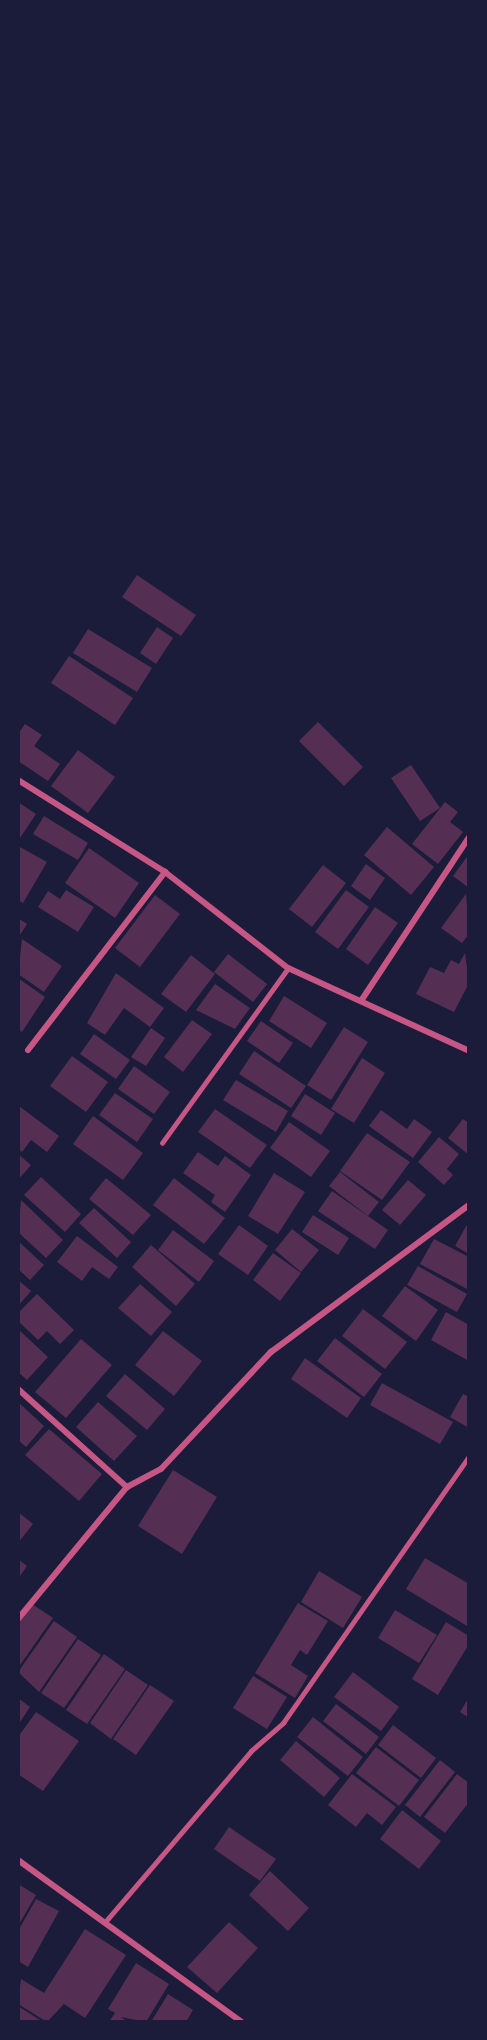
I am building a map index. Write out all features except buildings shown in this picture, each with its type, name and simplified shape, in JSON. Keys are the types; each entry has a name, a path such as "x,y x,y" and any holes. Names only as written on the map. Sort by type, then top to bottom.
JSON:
{"street":[{"path":"18,780 165,872 288,968 469,1051"},
{"path":"360,1001 469,837"},
{"path":"28,1050 165,872"},
{"path":"18,1619 127,1487 161,1469 271,1352 469,1205"},
{"path":"18,1389 127,1487"},
{"path":"18,1860 106,1921 242,2022"}],"lane":[{"path":"162,1143 288,968"},
{"path":"106,1921 251,1751 283,1723 469,1456"}]}
